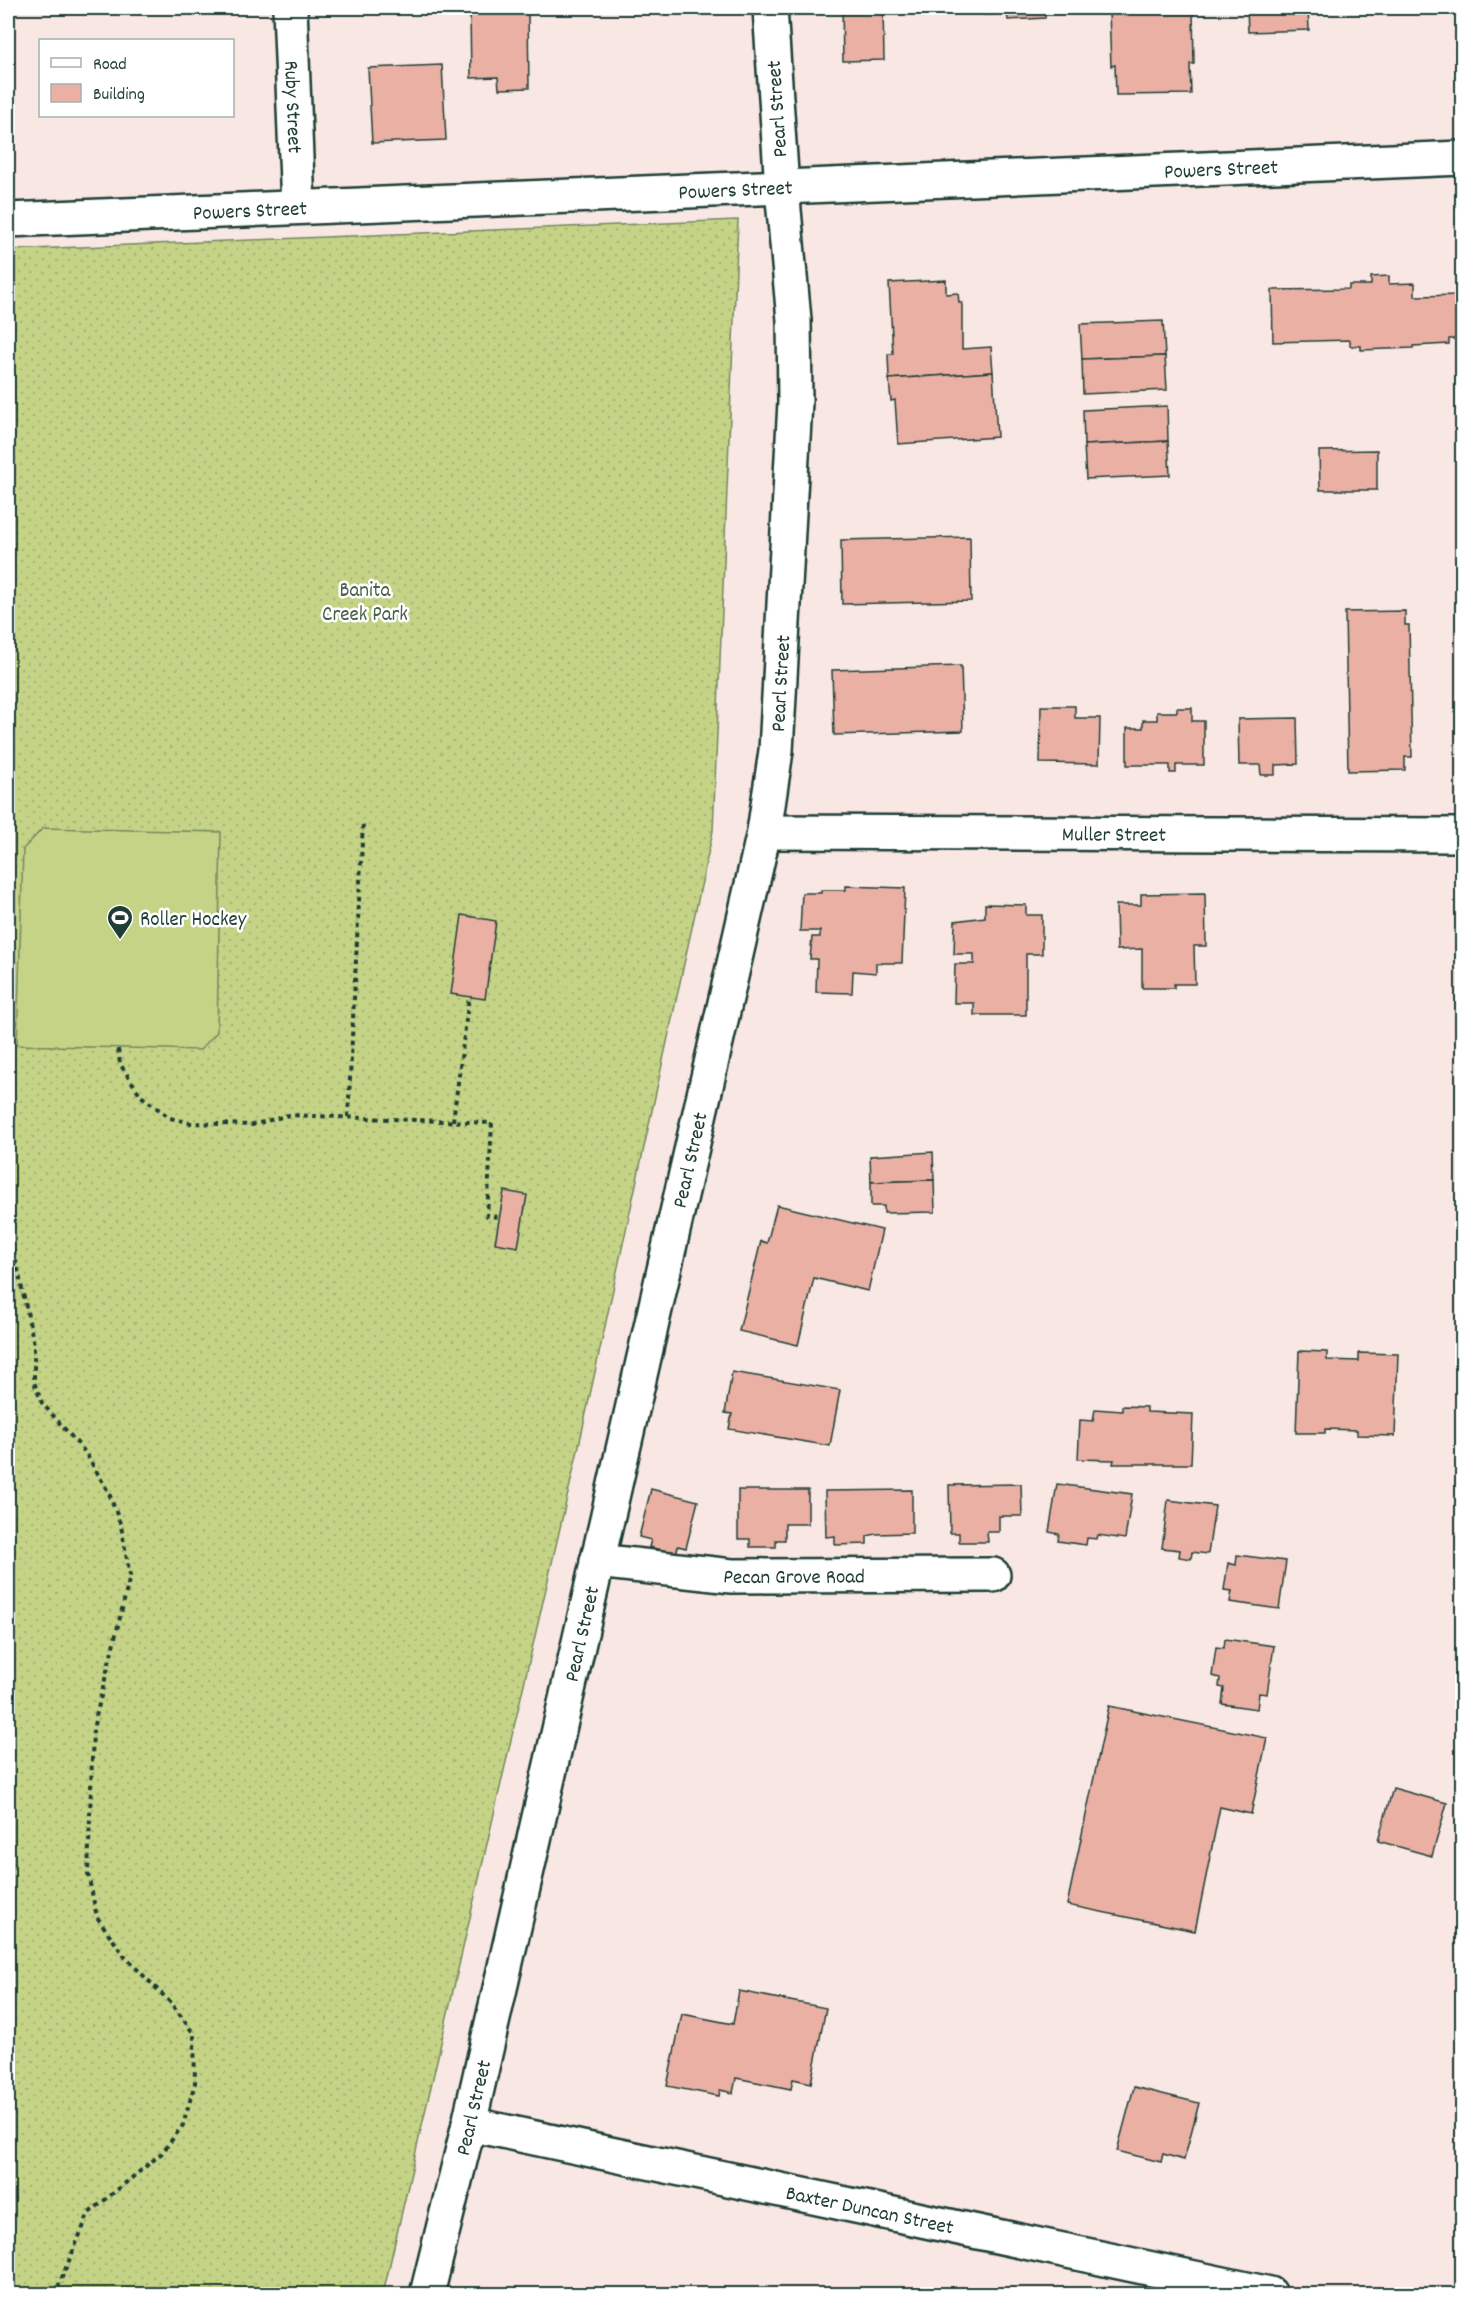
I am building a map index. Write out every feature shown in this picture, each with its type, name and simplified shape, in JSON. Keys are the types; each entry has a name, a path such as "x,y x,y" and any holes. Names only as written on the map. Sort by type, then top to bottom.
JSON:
{"street":[{"name":"Ruby Street","path":"290,8 298,207"},
{"name":"Pearl Street","path":"427,2295 469,2124 764,832 776,751 795,402 794,320 782,188 770,8"},
{"name":"Powers Street","path":"8,220 1462,158"},
{"name":"Muller Street","path":"764,832 1462,835"},
{"name":"Pecan Grove Road","path":"597,1562 732,1576 993,1575"},
{"name":"Baxter Duncan Street","path":"469,2124 1270,2295"}],"path":[{"path":"348,1117 363,822"},
{"path":"453,1121 469,997"},
{"path":"118,1049 120,1064 141,1096 170,1118 191,1123 252,1125 289,1115 492,1123 487,1216 499,1217"},
{"path":"8,1224 34,1344 34,1382 42,1403 85,1452 109,1493 121,1526 130,1576 93,1730 88,1874 97,1917 125,1957 172,2004 194,2034 195,2083 183,2125 162,2153 89,2213 55,2295"}],"green space":[{"name":"Banita Creek Park","path":"738,220 713,831 578,1450 383,2294 8,2294 8,250"},
{"name":"Roller Hockey","path":"43,828 221,832 217,1032 200,1050 17,1045 23,849"}],"building":[{"path":"842,8 883,8 884,60 843,61"},
{"path":"984,8 1067,8 1067,10 1045,12 1045,18 1008,20 1007,14 985,15"},
{"path":"1247,8 1308,8 1309,30 1248,32"},
{"path":"1193,10 1194,64 1190,64 1191,94 1116,95 1115,65 1111,66 1109,11"},
{"path":"528,12 529,88 499,89 498,77 471,78 470,13"},
{"path":"442,65 446,140 372,143 368,68"},
{"path":"1389,276 1389,284 1415,283 1415,296 1462,295 1462,339 1449,339 1449,344 1413,346 1413,348 1361,350 1361,346 1350,346 1350,340 1273,342 1272,290 1349,289 1349,285 1371,285 1371,277"},
{"path":"946,280 946,294 958,293 959,303 962,303 962,349 991,347 993,372 889,379 888,354 893,354 889,283"},
{"path":"1163,321 1165,356 1082,359 1080,324"},
{"path":"1165,356 1167,390 1083,394 1082,359"},
{"path":"993,372 997,437 898,444 895,400 891,401 889,379"},
{"path":"1167,406 1168,441 1084,445 1083,410"},
{"path":"1168,441 1170,475 1086,479 1084,445"},
{"path":"1377,450 1377,490 1320,490 1319,451"},
{"path":"970,537 971,601 842,604 841,540"},
{"path":"1405,611 1405,625 1409,625 1412,757 1405,757 1405,770 1348,771 1345,612"},
{"path":"961,666 963,731 834,735 832,670"},
{"path":"1041,706 1075,706 1075,718 1100,718 1099,764 1040,763"},
{"path":"1177,708 1192,708 1192,721 1204,721 1204,765 1176,765 1176,773 1170,773 1170,765 1127,765 1127,728 1143,728 1143,720 1157,720 1157,712 1177,712"},
{"path":"1297,718 1298,764 1275,765 1275,775 1261,775 1260,765 1239,765 1238,719"},
{"path":"846,886 905,888 902,963 876,963 876,973 853,971 852,993 816,992 817,959 810,959 812,937 820,937 820,931 800,931 802,893 846,890"},
{"path":"1205,893 1206,946 1194,946 1195,984 1174,984 1174,988 1142,988 1142,949 1117,950 1116,905 1141,905 1141,894"},
{"path":"985,904 1026,905 1026,915 1042,915 1042,954 1026,954 1026,1015 974,1015 974,1003 954,1003 955,964 974,964 974,954 954,954 955,921 985,917"},
{"path":"462,915 496,921 485,999 451,994"},
{"path":"933,1152 934,1180 871,1182 870,1156"},
{"path":"934,1180 935,1212 884,1213 884,1206 871,1206 871,1182"},
{"path":"504,1191 527,1195 518,1247 495,1243"},
{"path":"777,1205 882,1230 868,1291 814,1278 798,1345 739,1331 761,1241 767,1243"},
{"path":"1299,1351 1327,1352 1327,1360 1359,1361 1359,1353 1398,1354 1395,1436 1357,1435 1357,1430 1325,1429 1325,1433 1296,1433"},
{"path":"732,1372 840,1390 830,1446 729,1429 732,1414 725,1413"},
{"path":"1122,1406 1147,1407 1147,1412 1193,1414 1191,1464 1113,1464 1114,1460 1078,1459 1080,1420 1093,1421 1095,1409 1122,1411"},
{"path":"1021,1484 1022,1516 999,1516 999,1532 987,1532 988,1542 959,1542 959,1533 950,1533 949,1485"},
{"path":"1057,1484 1132,1494 1125,1539 1098,1535 1097,1539 1087,1538 1086,1545 1058,1541 1059,1534 1049,1532"},
{"path":"651,1489 698,1501 686,1548 678,1546 676,1554 649,1547 651,1540 639,1537"},
{"path":"738,1490 808,1490 808,1524 785,1524 785,1540 776,1540 776,1547 750,1547 750,1539 738,1539"},
{"path":"912,1490 912,1533 867,1536 867,1544 835,1545 835,1536 826,1537 825,1491"},
{"path":"1168,1500 1215,1506 1208,1554 1192,1552 1191,1559 1179,1557 1180,1550 1162,1548"},
{"path":"1237,1555 1286,1561 1279,1609 1230,1602 1232,1591 1224,1590 1228,1563 1236,1565"},
{"path":"1225,1639 1274,1646 1267,1694 1259,1693 1257,1709 1222,1704 1224,1688 1219,1687 1220,1678 1212,1676 1216,1647 1224,1648"},
{"path":"1109,1706 1267,1738 1251,1814 1220,1807 1195,1931 1067,1905"},
{"path":"1393,1788 1447,1803 1432,1856 1378,1841"},
{"path":"739,1991 826,2008 811,2083 793,2079 791,2089 736,2078 733,2093 720,2090 719,2096 667,2086 682,2014 733,2024"},
{"path":"1134,2087 1199,2103 1184,2160 1163,2154 1161,2162 1117,2151"}],"place":[{"name":"Roller Hockey","path":"120,941"}]}
